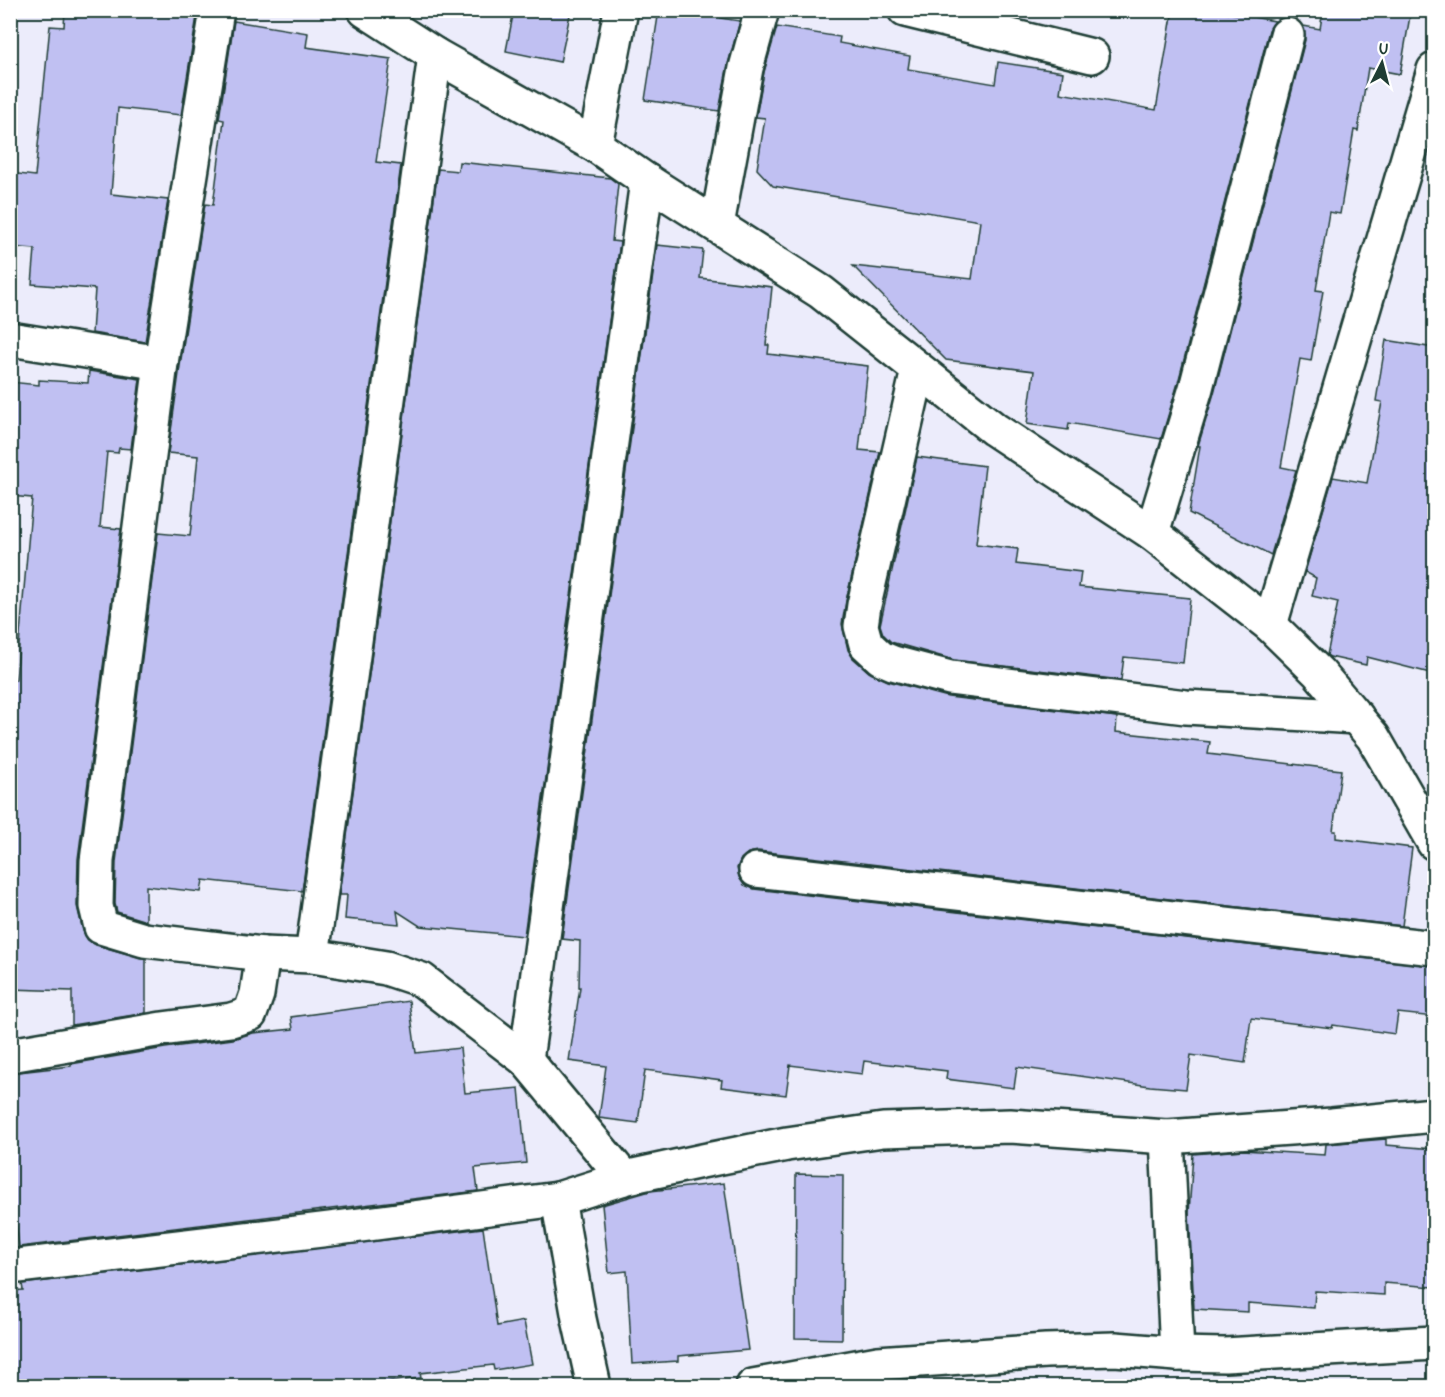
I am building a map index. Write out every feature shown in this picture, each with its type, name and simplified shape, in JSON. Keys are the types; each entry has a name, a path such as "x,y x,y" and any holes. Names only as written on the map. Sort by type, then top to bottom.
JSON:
{"street":[{"path":"217,10 161,363 97,861 96,906 101,927 144,940 263,954 312,956 386,968 422,980 526,1060 624,1178"},
{"path":"365,10 435,56 596,145 647,181 821,292 994,429 1152,533 1270,625 1319,673 1357,717 1383,752 1434,840"},
{"path":"596,145 621,10"},
{"path":"717,225 746,68 762,10"},
{"path":"905,10 1092,57"},
{"path":"1152,533 1196,388 1287,35"},
{"path":"312,956 435,56"},
{"path":"1270,625 1434,70"},
{"path":"526,1060 647,181"},
{"path":"10,339 161,363"},
{"path":"918,370 861,626 866,644 881,658 950,678 1186,707 1357,717"},
{"path":"756,870 1434,948"},
{"path":"10,1055 231,1020 250,1014 257,994 263,954"},
{"path":"10,1267 558,1199 624,1178 787,1144 883,1130 1010,1126 1167,1137 1332,1125 1434,1114"},
{"path":"1167,1137 1177,1354"},
{"path":"558,1199 579,1319 594,1386"},
{"path":"753,1386 878,1363 1115,1348 1177,1354 1259,1354 1434,1343"}],"building":[{"path":"65,10 164,10 197,16 181,115 118,108 111,194 168,200 145,342 92,333 95,289 32,284 35,249 10,247 10,173 35,176 50,26 64,27"},
{"path":"514,10 571,10 560,62 506,51"},
{"path":"659,10 722,10 721,18 740,21 728,64 719,111 645,100"},
{"path":"1173,10 1213,10 1275,21 1269,30 1178,383 1161,439 1069,423 1068,430 1027,424 1034,371 946,360 853,266 972,279 980,221 773,186 757,169 765,118 756,117 764,72 777,27 840,37 839,43 910,56 908,69 995,84 998,62 1063,72 1060,93 1156,110"},
{"path":"1323,10 1411,10 1400,74 1368,68 1358,131 1354,130 1340,214 1329,212 1316,290 1323,291 1311,361 1300,359 1281,467 1296,470 1271,555 1189,513 1200,446 1198,446 1214,393 1305,40 1303,26 1320,29"},
{"path":"234,21 308,33 306,47 391,59 376,162 401,165 302,891 203,880 201,892 146,886 146,921 117,912 115,904 116,862 158,533 190,536 198,456 168,453 205,204 213,205 224,120 219,119"},
{"path":"459,162 610,178 618,184 612,241 620,242 524,936 420,926 397,911 399,924 345,919 347,895 339,895 438,169 458,171"},
{"path":"657,245 703,250 700,278 772,287 766,345 769,345 768,354 868,366 859,450 880,452 842,624 848,650 853,658 869,672 888,681 948,697 1117,717 1116,732 1210,742 1208,754 1341,770 1333,831 1336,831 1336,838 1412,848 1402,926 758,851 748,853 741,859 737,868 744,885 754,889 1434,966 1434,1017 1398,1013 1395,1034 1333,1025 1332,1028 1251,1018 1245,1063 1191,1055 1186,1089 1017,1067 1014,1088 946,1079 947,1071 864,1061 862,1074 790,1065 786,1095 721,1087 722,1080 645,1070 638,1123 599,1118 606,1066 569,1061 580,987 580,941 562,939"},
{"path":"1386,340 1434,348 1434,674 1367,657 1366,665 1327,655 1338,602 1312,596 1316,578 1305,572 1333,477 1367,483 1382,402 1376,401"},
{"path":"89,371 140,379 131,449 119,448 118,453 107,452 100,527 121,529 78,859 77,906 83,931 88,940 96,945 146,959 146,1013 72,1025 72,991 10,989 10,680 16,680 32,498 10,496 10,382 39,385 39,380 88,383"},
{"path":"917,457 985,466 976,544 1018,549 1016,564 1081,572 1079,587 1190,598 1183,663 1124,657 1121,680 954,660 891,642 883,634 880,625"},
{"path":"409,1001 416,1053 460,1048 465,1093 519,1088 526,1163 475,1168 478,1191 19,1247 10,1169 10,1160 15,1160 10,1107 10,1073 71,1066 71,1064 165,1048 233,1039 253,1033 293,1029 291,1017"},
{"path":"1386,1139 1386,1145 1434,1149 1434,1287 1384,1283 1384,1295 1315,1291 1314,1308 1248,1303 1248,1312 1194,1309 1189,1213 1193,1154 1243,1150 1325,1155 1326,1144"},
{"path":"796,1174 843,1175 842,1339 795,1338"},
{"path":"724,1183 748,1350 678,1356 678,1361 632,1364 627,1271 609,1273 602,1205 650,1191"},
{"path":"483,1228 497,1326 524,1321 532,1364 494,1370 493,1365 420,1373 421,1378 348,1386 10,1386 10,1291 23,1290 22,1284"}]}
